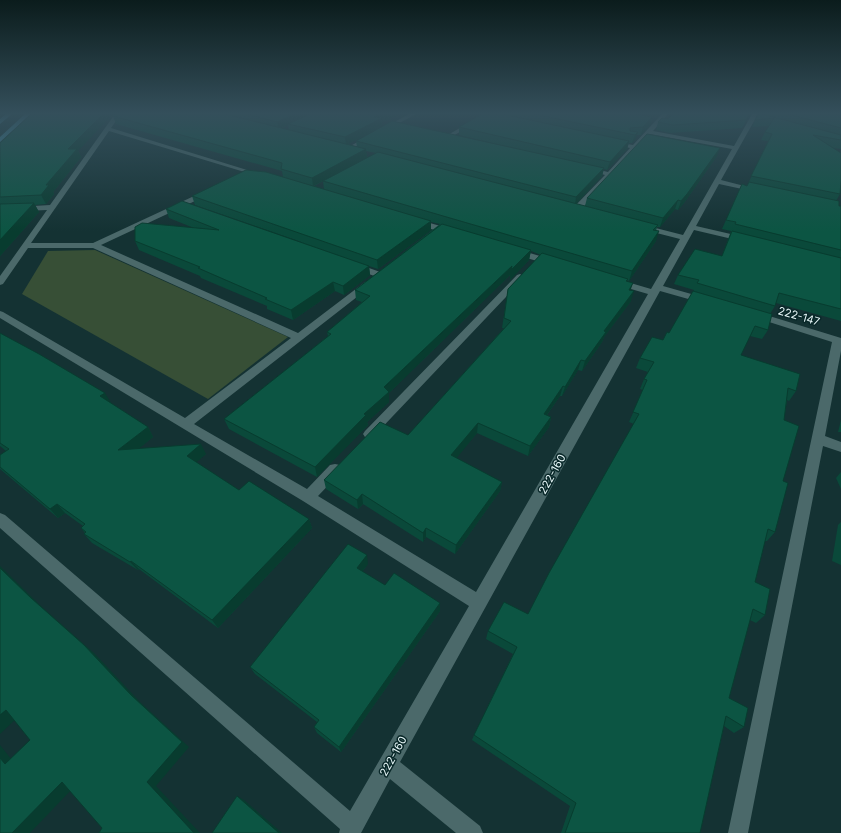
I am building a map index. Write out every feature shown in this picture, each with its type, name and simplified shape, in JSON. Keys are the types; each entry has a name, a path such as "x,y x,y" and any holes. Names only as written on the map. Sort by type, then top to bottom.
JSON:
{"street":[{"path":"0,282 91,153"},
{"path":"188,153 270,178"},
{"path":"568,208 579,211 630,153"},
{"name":"222-160","path":"351,830 733,153"},
{"path":"579,167 610,174"},
{"path":"235,178 248,171"},
{"path":"717,181 764,191"},
{"path":"26,246 94,245 186,206 215,188"},
{"path":"0,210 53,207"},
{"path":"410,220 462,236"},
{"path":"634,225 751,242"},
{"path":"428,238 440,229"},
{"path":"94,245 298,337"},
{"path":"508,249 560,265"},
{"path":"363,440 538,258"},
{"path":"187,423 383,272 343,262"},
{"path":"611,280 718,304"},
{"name":"222-147","path":"748,313 840,340"},
{"path":"0,314 187,423 479,603"},
{"path":"738,833 818,439 840,340"},
{"path":"818,439 841,447"},
{"path":"308,497 341,463"},
{"path":"0,519 351,830"},
{"path":"388,765 473,833"}],"green space":[{"path":"95,250 288,337 208,399 22,294 48,251"}],"building":[{"path":"0,153 74,153 46,185 49,185 41,195 0,197"},
{"path":"246,153 359,153 312,178 281,169 282,163"},
{"path":"376,153 381,153 658,225 653,230 659,231 632,271 323,181"},
{"path":"403,153 536,153 604,168 576,197"},
{"path":"571,153 618,153 610,162"},
{"path":"629,153 717,153 687,194 681,201 678,200 663,218 587,198"},
{"path":"763,153 841,153 840,194 751,176"},
{"path":"246,170 266,172 431,221 377,260 192,196"},
{"path":"749,182 839,201 839,206 841,206 841,250 735,224 736,222 726,220 742,184 747,186"},
{"path":"182,201 369,266 343,286 333,282 291,310 198,268 200,267 135,241 135,227 142,223 219,230 166,209"},
{"path":"34,203 0,240 0,204"},
{"path":"442,224 531,250 511,270 512,266 384,387 389,392 364,414 366,415 315,467 224,419 331,334 327,332 370,296 355,290"},
{"path":"732,231 841,258 841,309 779,293 775,306 697,283 699,280 678,275 695,249 722,256"},
{"path":"542,253 628,279 626,281 633,283 629,290 634,291 604,331 606,332 585,361 581,360 565,387 563,386 544,414 551,417 530,446 478,423 451,455 502,482 456,545 426,528 423,533 362,494 357,500 324,480 380,422 408,435 511,321 504,318 508,289"},
{"path":"693,291 772,314 768,330 755,326 741,355 800,374 796,391 788,388 784,420 799,426 783,481 788,483 775,532 768,529 755,582 770,589 765,615 753,609 729,698 748,708 744,727 726,716 700,833 565,833 576,803 474,735 517,647 488,631 504,602 528,614 549,573 639,414 633,412 647,380 644,379 654,362 640,358 652,337 663,340 667,332 669,333"},
{"path":"0,333 105,393 100,396 148,427 118,450 201,444 187,456 239,490 249,481 309,519 212,620 131,561 130,562 84,534 86,532 81,528 85,524 57,504 50,509 0,467 0,455 9,449 0,443"},
{"path":"348,544 367,555 357,568 385,585 394,573 440,603 339,747 314,727 319,720 250,667"},
{"path":"0,568 84,645 131,695 182,742 147,782 194,833 99,833 102,828 62,782 12,833 0,833 0,758 5,764 30,740 6,710 0,715"},
{"path":"237,796 279,833 212,833"}]}
